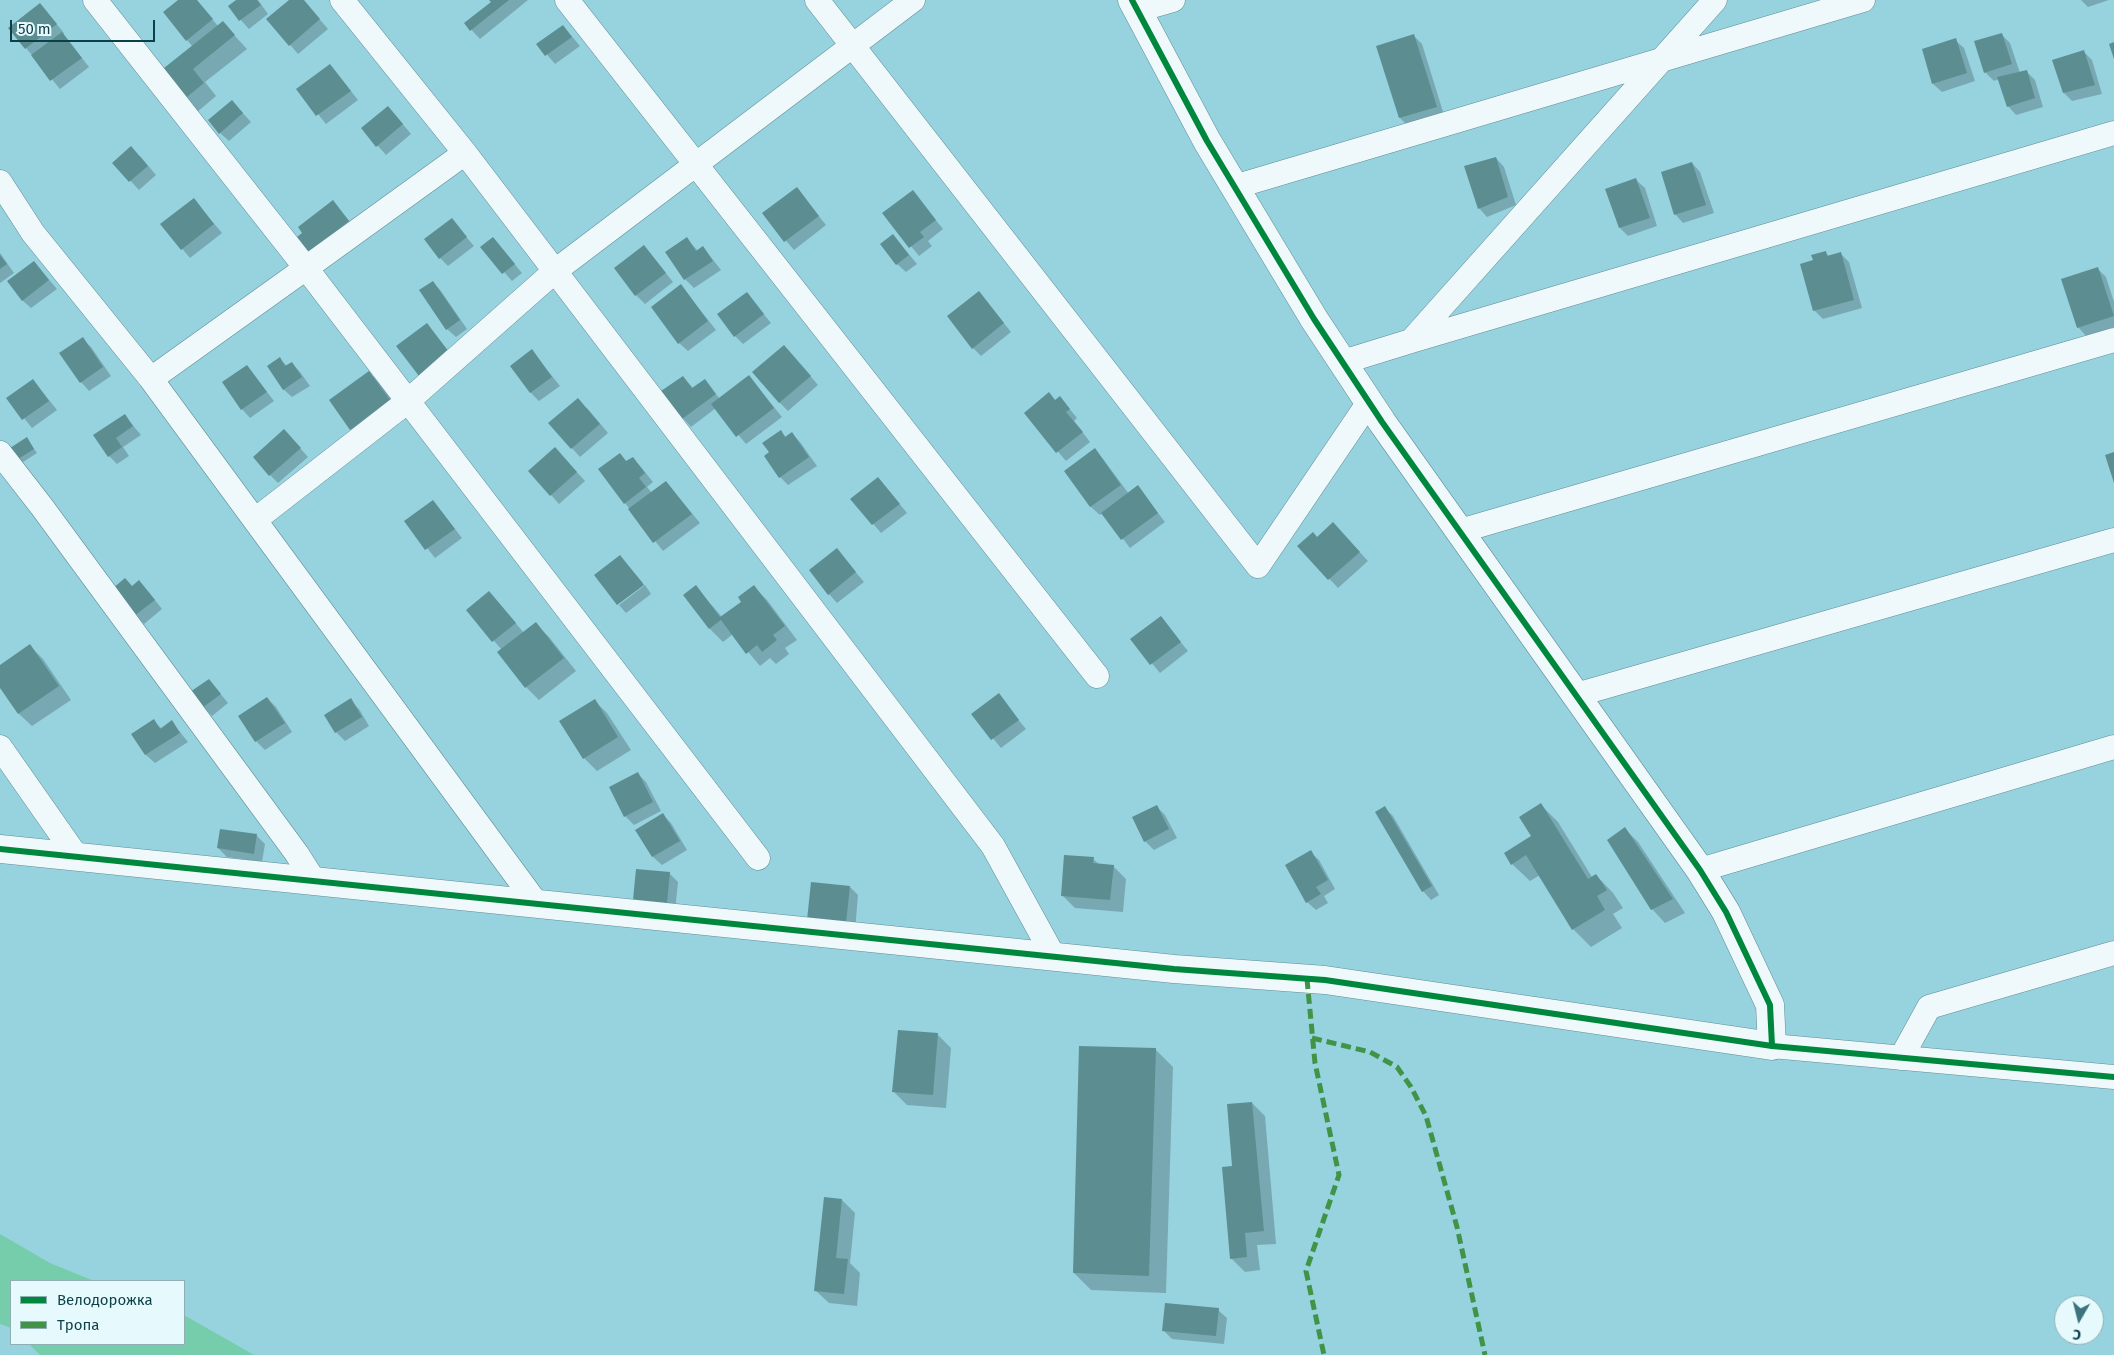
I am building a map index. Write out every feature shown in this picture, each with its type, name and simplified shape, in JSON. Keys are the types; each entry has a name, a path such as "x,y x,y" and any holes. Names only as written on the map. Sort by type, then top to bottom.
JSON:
{"street":[{"path":"95,0 306,268 758,858"},
{"path":"342,0 465,153 993,846 1054,957"},
{"path":"567,0 1098,676"},
{"path":"817,0 1258,566 1369,402"},
{"path":"255,520 408,401 555,271 913,0"},
{"path":"1173,0 1135,5 1207,141 1369,402 1700,870 1726,912 1770,1005 1772,1046"},
{"path":"1411,341 1715,0"},
{"path":"1234,187 1863,0"},
{"path":"1343,362 2114,133"},
{"path":"151,379 465,153"},
{"path":"0,182 33,233 151,379 537,904"},
{"path":"1460,531 2114,340"},
{"path":"0,453 42,507 297,854 314,881"},
{"path":"1576,694 2114,540"},
{"path":"0,747 76,857"},
{"path":"1700,870 2114,747"},
{"path":"0,849 1174,969 1325,980 1772,1046 2114,1077"},
{"path":"1901,1058 1929,1008 2114,953"}],"green space":[{"path":"0,1234 50,1263 92,1280 10,1280 10,1328 0,1324"},
{"path":"185,1316 254,1355 40,1355 30,1345 185,1345"}],"building":[{"path":"178,0 197,0 213,19 186,41 163,12"},
{"path":"236,0 257,0 261,5 239,21 228,6"},
{"path":"289,0 304,0 320,19 289,46 266,19"},
{"path":"489,0 509,0 470,31 464,23 491,2"},
{"path":"40,3 57,24 25,49 8,28"},
{"path":"223,21 235,35 193,69 204,83 182,101 159,72"},
{"path":"563,25 572,37 545,56 536,44"},
{"path":"62,32 82,58 50,81 31,55"},
{"path":"2002,33 2012,64 1984,73 1974,41"},
{"path":"1414,34 1437,107 1399,118 1376,46"},
{"path":"1956,38 1967,73 1932,84 1922,49"},
{"path":"2114,42 2114,59 2109,44"},
{"path":"2084,50 2095,85 2063,93 2052,60"},
{"path":"330,64 351,91 316,116 296,89"},
{"path":"2027,70 2035,98 2007,107 1997,77"},
{"path":"232,100 243,113 219,134 208,120"},
{"path":"388,106 403,124 376,147 361,128"},
{"path":"131,146 148,166 129,182 112,163"},
{"path":"1496,157 1508,197 1478,209 1464,166"},
{"path":"1692,162 1706,205 1674,215 1661,172"},
{"path":"1636,178 1650,218 1619,228 1605,189"},
{"path":"797,187 819,216 784,242 762,213"},
{"path":"913,190 936,220 920,232 924,237 909,248 882,213"},
{"path":"194,198 214,224 181,250 160,224"},
{"path":"333,200 349,221 304,256 292,241 302,233 298,227"},
{"path":"452,218 467,237 439,259 424,239"},
{"path":"893,234 909,255 896,265 880,244"},
{"path":"493,237 515,264 502,274 480,247"},
{"path":"687,237 696,251 703,246 713,261 684,280 665,252"},
{"path":"644,245 666,273 635,296 614,268"},
{"path":"1826,251 1827,256 1841,252 1854,300 1813,311 1800,264 1813,260 1811,255"},
{"path":"0,255 7,264 0,269"},
{"path":"34,261 49,280 22,301 7,281"},
{"path":"2098,267 2114,316 2077,328 2061,279"},
{"path":"433,281 460,320 446,330 419,290"},
{"path":"681,284 708,321 678,344 651,307"},
{"path":"979,291 1004,323 972,349 947,316"},
{"path":"747,292 764,314 734,337 717,314"},
{"path":"427,323 449,352 419,376 396,346"},
{"path":"83,337 103,367 80,383 59,353"},
{"path":"784,345 811,376 779,403 752,372"},
{"path":"532,349 552,377 530,393 510,366"},
{"path":"280,357 285,366 292,362 302,377 283,390 267,366"},
{"path":"247,365 267,392 241,410 222,382"},
{"path":"369,371 390,400 350,430 329,400"},
{"path":"749,375 774,408 736,437 711,404"},
{"path":"683,376 692,388 705,379 716,394 682,419 661,391"},
{"path":"33,379 49,401 22,420 6,398"},
{"path":"1049,392 1055,400 1060,396 1070,409 1066,412 1083,432 1056,453 1024,413"},
{"path":"578,398 600,424 571,449 548,423"},
{"path":"125,414 133,426 116,438 122,447 108,457 93,435"},
{"path":"284,429 301,448 269,476 253,457"},
{"path":"781,430 785,437 792,432 809,457 779,478 764,456 769,452 762,443"},
{"path":"27,437 34,449 15,461 7,450"},
{"path":"555,447 577,472 550,496 528,471"},
{"path":"1095,448 1121,485 1090,507 1064,471"},
{"path":"2114,452 2114,483 2105,455"},
{"path":"620,453 626,461 633,457 645,473 639,478 646,487 624,504 598,469"},
{"path":"878,477 900,504 872,525 850,499"},
{"path":"666,481 692,514 653,543 628,509"},
{"path":"1138,485 1158,513 1121,540 1101,513"},
{"path":"433,500 455,529 425,550 404,521"},
{"path":"1333,522 1360,552 1328,580 1297,546 1313,532 1317,537"},
{"path":"837,548 856,572 828,595 809,570"},
{"path":"620,555 644,585 617,605 594,575"},
{"path":"125,578 132,586 139,580 155,600 134,616 112,589"},
{"path":"696,585 720,617 741,602 738,597 754,585 785,626 773,635 777,640 762,652 757,645 746,654 721,620 709,629 683,595"},
{"path":"489,591 516,623 492,642 466,610"},
{"path":"1161,616 1181,642 1150,665 1130,639"},
{"path":"536,622 564,658 525,688 497,652"},
{"path":"30,644 59,686 18,714 0,688 0,665"},
{"path":"209,679 221,694 202,708 190,692"},
{"path":"999,693 1019,720 991,740 971,714"},
{"path":"267,697 285,723 255,742 238,716"},
{"path":"351,698 362,717 335,733 324,715"},
{"path":"595,699 618,737 583,759 559,721"},
{"path":"154,719 160,729 172,720 180,733 145,755 131,734"},
{"path":"638,772 653,802 624,817 609,787"},
{"path":"1541,803 1588,879 1596,874 1607,890 1597,896 1605,910 1572,930 1526,855 1511,865 1504,853 1531,836 1519,817"},
{"path":"1157,805 1169,829 1144,842 1132,817"},
{"path":"1385,806 1432,886 1422,892 1375,812"},
{"path":"663,813 680,841 652,857 635,830"},
{"path":"1625,827 1673,899 1651,910 1607,840"},
{"path":"220,829 257,834 254,854 217,848"},
{"path":"1311,850 1328,880 1316,887 1321,894 1306,903 1285,865"},
{"path":"1064,855 1094,857 1093,863 1114,865 1110,900 1061,896"},
{"path":"636,869 670,872 667,903 633,900"},
{"path":"811,882 850,886 846,923 807,920"},
{"path":"898,1030 938,1033 933,1095 892,1092"},
{"path":"1079,1046 1156,1048 1149,1276 1073,1273"},
{"path":"1252,1102 1264,1231 1245,1233 1247,1257 1230,1259 1222,1167 1232,1166 1227,1104"},
{"path":"824,1197 842,1199 836,1258 848,1259 844,1294 814,1291"},
{"path":"1165,1303 1219,1308 1216,1336 1162,1331"}],"marked path":[{"path":"1307,979 1315,1063 1339,1175 1306,1271 1324,1355"},
{"path":"1312,1038 1370,1052 1397,1067 1411,1087 1426,1116 1457,1227 1485,1355"}],"cycle path":[{"path":"1132,0 1207,141 1314,319 1382,422 1700,870 1726,912 1770,1005 1772,1046"},
{"path":"0,849 1174,969 1325,980 1772,1046 2114,1077"}]}
